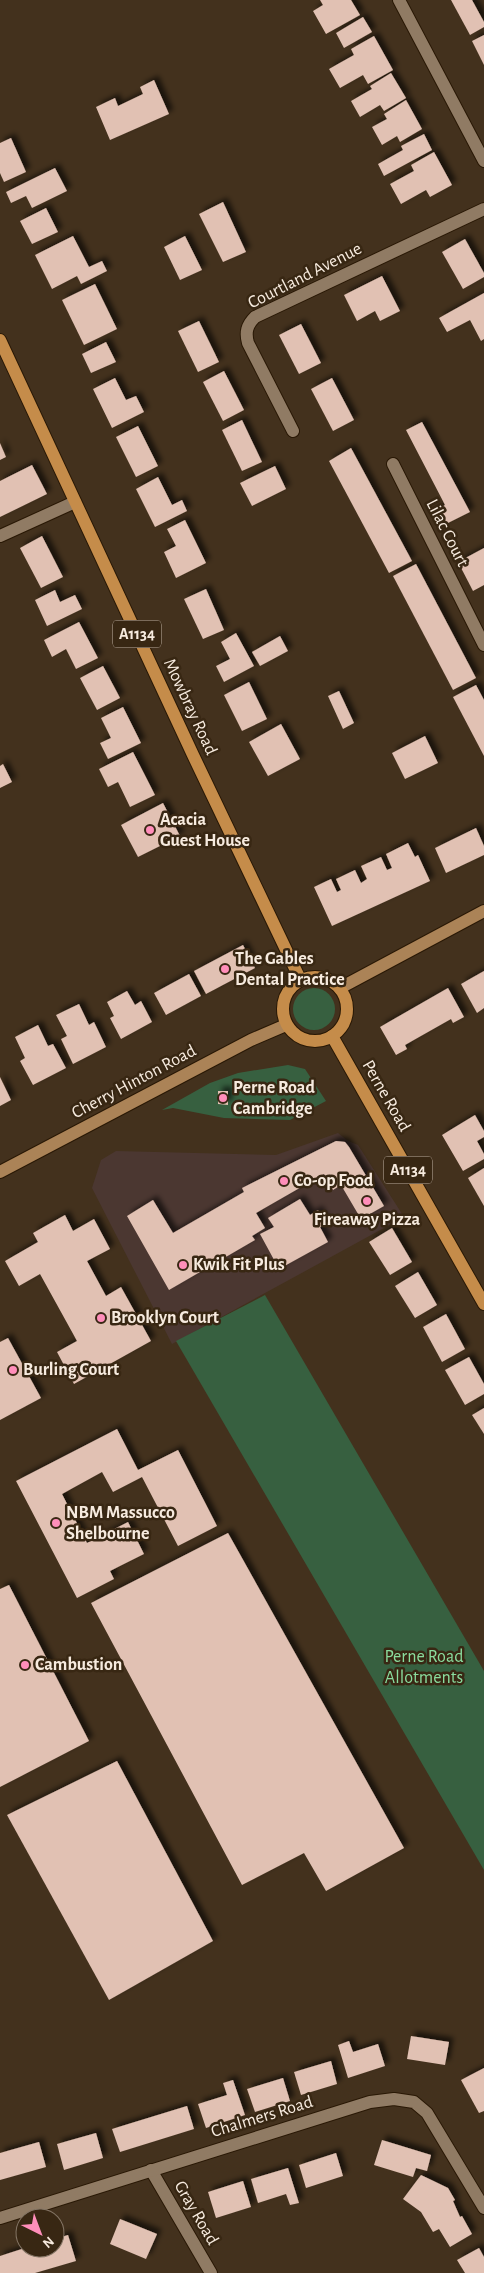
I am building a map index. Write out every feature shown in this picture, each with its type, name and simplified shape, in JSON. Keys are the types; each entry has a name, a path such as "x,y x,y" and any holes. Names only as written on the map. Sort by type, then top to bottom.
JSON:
{"main road":[{"name":"Mowbray Road","path":"0,340 300,980"},
{"path":"311,976 322,976 332,980 346,998 348,1009 342,1025 332,1036 321,1041 301,1038 286,1025 282,1004 292,985 300,980 311,976"},
{"name":"Perne Road","path":"332,1036 484,1304"}],"street":[{"path":"399,0 484,161"},
{"name":"Courtland Avenue","path":"294,431 248,343 246,334 249,323 255,317 484,209"},
{"name":"Lilac Court","path":"393,464 484,645"},
{"path":"0,536 75,502"},
{"path":"340,988 484,911"},
{"name":"Cherry Hinton Road","path":"0,1172 251,1040 286,1025"},
{"name":"Chalmers Road","path":"0,2218 370,2102 394,2099 414,2102 426,2113 484,2208"},
{"name":"Gray Road","path":"151,2170 211,2273"}],"shaded area":[{"path":"338,1133 348,1141 358,1145 404,1217 172,1344 92,1188 101,1160 116,1151 276,1155"}],"green space":[{"path":"314,988 329,994 335,1009 329,1024 314,1030 299,1024 293,1009 299,994"},
{"path":"288,1065 305,1069 326,1101 290,1120 224,1118 173,1108 162,1110 210,1083 238,1073"},
{"name":"Perne Road Allotments","path":"265,1295 484,1671 484,1870 176,1341"}],"building":[{"path":"320,0 351,0 360,15 326,34 313,11 323,5"},
{"path":"451,0 472,0 484,22 484,27 470,35"},
{"path":"363,17 372,32 344,48 336,33"},
{"path":"484,35 484,65 472,41"},
{"path":"374,36 393,70 368,84 363,75 340,88 329,69 354,55 351,49"},
{"path":"391,73 406,98 384,111 380,105 360,117 351,101 372,89 370,86"},
{"path":"154,80 169,114 110,140 96,107 115,98 118,106 143,94 140,87"},
{"path":"406,100 422,129 400,142 397,136 382,145 372,127 387,119 384,114"},
{"path":"424,134 432,150 384,176 378,164 403,150 401,146"},
{"path":"11,138 26,172 4,182 0,173 0,143"},
{"path":"434,152 452,185 430,197 426,190 401,204 390,184 414,171 411,165"},
{"path":"55,168 67,191 32,208 26,196 11,203 6,192"},
{"path":"223,202 246,252 223,262 199,214"},
{"path":"46,208 58,232 32,244 20,221"},
{"path":"73,236 89,267 102,261 107,271 81,284 77,276 52,289 35,255"},
{"path":"185,236 202,270 180,280 164,247"},
{"path":"465,239 484,273 484,277 463,289 442,252"},
{"path":"382,276 400,311 380,321 375,311 357,321 344,295"},
{"path":"95,284 117,329 84,345 62,300"},
{"path":"484,293 484,339 481,341 470,320 447,332 439,318"},
{"path":"199,321 219,362 198,372 178,331"},
{"path":"301,324 321,363 299,374 279,335"},
{"path":"106,342 116,362 91,373 82,354"},
{"path":"224,371 244,410 223,421 203,382"},
{"path":"115,378 126,400 136,396 144,412 112,428 93,389"},
{"path":"332,378 354,420 333,431 311,389"},
{"path":"242,420 262,462 242,471 222,430"},
{"path":"422,422 470,512 440,527 433,512 445,505 406,430"},
{"path":"138,426 158,466 136,477 116,437"},
{"path":"0,443 6,457 0,460"},
{"path":"351,448 412,561 389,573 329,461"},
{"path":"32,465 47,494 0,517 0,481"},
{"path":"275,466 286,489 252,506 240,483"},
{"path":"158,477 172,505 182,500 187,511 155,527 136,489"},
{"path":"185,520 206,563 176,578 164,552 176,546 167,529"},
{"path":"42,536 63,577 41,588 20,548"},
{"path":"484,548 484,585 473,591 458,562"},
{"path":"416,564 476,678 453,690 393,576"},
{"path":"206,589 224,630 203,639 184,599"},
{"path":"55,590 60,602 75,595 82,609 47,626 35,600"},
{"path":"79,622 98,658 76,669 66,649 52,657 44,640"},
{"path":"236,633 254,666 224,682 216,666 230,659 221,642"},
{"path":"280,636 288,651 260,666 252,652"},
{"path":"103,666 120,698 97,710 80,678"},
{"path":"249,682 267,719 242,731 224,695"},
{"path":"476,685 484,700 484,756 453,697"},
{"path":"339,691 354,723 343,729 328,696"},
{"path":"123,707 141,743 108,759 100,743 111,738 101,718"},
{"path":"281,724 300,759 268,776 249,742"},
{"path":"425,736 438,763 405,779 392,753"},
{"path":"133,752 155,795 130,807 118,782 108,787 99,769"},
{"path":"3,764 12,782 0,788 0,766"},
{"name":"Acacia Guest House","path":"163,803 180,836 138,857 121,825"},
{"path":"476,828 484,846 484,855 446,873 435,848"},
{"path":"408,843 415,857 418,855 430,881 332,926 314,887 331,879 337,892 341,890 336,879 355,870 361,883 367,879 361,866 381,857 387,870 392,868 386,854"},
{"name":"The Gables Dental Practice","path":"243,945 255,968 206,994 194,971"},
{"path":"484,971 484,1008 477,1013 461,984"},
{"path":"189,974 201,996 166,1015 154,993"},
{"path":"448,988 464,1017 453,1023 451,1019 405,1045 407,1049 396,1055 380,1027"},
{"path":"127,991 135,1005 141,1001 152,1022 121,1039 110,1018 114,1016 107,1002"},
{"path":"79,1004 89,1025 94,1022 106,1047 73,1064 61,1039 67,1036 56,1015"},
{"path":"38,1025 48,1046 53,1044 66,1068 33,1085 20,1061 25,1058 15,1037"},
{"path":"0,1077 11,1100 0,1106"},
{"name":"Perne Road Cambridge","path":"218,1091 228,1091 228,1105 218,1104"},
{"path":"475,1115 484,1131 484,1137 477,1141 484,1154 484,1159 463,1171 442,1135"},
{"path":"336,1141 345,1142 349,1147 384,1206 361,1219 341,1185 333,1190 324,1174 256,1213 265,1228 252,1236 255,1240 169,1290 127,1216 153,1200 173,1233 244,1192 242,1188"},
{"path":"484,1168 484,1206 468,1178"},
{"path":"300,1199 310,1215 318,1210 326,1224 320,1227 328,1242 279,1269 260,1234 274,1227 268,1218"},
{"name":"Brooklyn Court","path":"65,1215 73,1231 94,1219 110,1249 87,1261 106,1296 121,1287 151,1341 74,1384 57,1352 77,1341 40,1274 19,1286 5,1261 38,1242 33,1233"},
{"path":"392,1228 412,1262 390,1275 369,1242"},
{"path":"418,1272 437,1305 415,1318 395,1286"},
{"path":"446,1314 465,1349 442,1362 423,1327"},
{"name":"Burling Court","path":"8,1338 41,1398 0,1420 0,1342"},
{"path":"469,1357 484,1384 484,1394 465,1405 445,1370"},
{"path":"484,1408 484,1434 472,1415"},
{"path":"117,1429 138,1470 178,1450 217,1526 178,1546 142,1477 113,1492 102,1472 62,1494 87,1543 128,1522 144,1554 110,1571 114,1579 77,1598 16,1481"},
{"path":"228,1533 404,1848 326,1891 304,1853 242,1885 91,1603"},
{"name":"Cambustion","path":"9,1585 89,1741 0,1787 0,1589"},
{"path":"117,1761 213,1941 109,2000 7,1815"},
{"path":"411,2036 449,2042 445,2065 407,2059"},
{"path":"349,2041 353,2052 378,2044 385,2066 348,2078 338,2045"},
{"path":"331,2061 337,2084 301,2095 294,2072"},
{"path":"484,2068 484,2111 479,2113 461,2080"},
{"path":"283,2078 290,2101 255,2112 247,2089"},
{"path":"233,2080 245,2115 206,2128 198,2104 227,2095 223,2083"},
{"path":"187,2106 194,2129 120,2152 112,2129"},
{"path":"96,2133 103,2158 64,2170 57,2144"},
{"path":"382,2140 431,2155 427,2171 416,2168 413,2177 374,2165"},
{"path":"39,2142 46,2167 0,2180 0,2153"},
{"path":"336,2153 343,2176 306,2188 299,2165"},
{"path":"288,2168 299,2203 290,2205 286,2194 258,2203 251,2179"},
{"path":"421,2175 448,2188 455,2200 453,2201 460,2217 462,2216 472,2234 450,2247 439,2229 433,2232 421,2212 403,2199"},
{"path":"243,2181 251,2207 216,2218 208,2192"},
{"path":"120,2219 157,2234 146,2259 110,2244"},
{"path":"68,2235 76,2261 35,2273 0,2273 0,2256 15,2251 15,2258 65,2258 65,2236"},
{"path":"479,2248 484,2257 484,2273 465,2273 457,2260"}],"place":[{"name":"Acacia Guest House","path":"150,830"},
{"name":"The Gables Dental Practice","path":"225,969"},
{"name":"Perne Road Cambridge","path":"223,1098"},
{"name":"Co-op Food","path":"284,1181"},
{"name":"Fireaway Pizza","path":"367,1201"},
{"name":"Kwik Fit Plus","path":"183,1265"},
{"name":"Brooklyn Court","path":"101,1318"},
{"name":"Burling Court","path":"13,1370"},
{"name":"NBM Massucco Shelbourne","path":"56,1523"},
{"name":"Cambustion","path":"25,1665"}]}
